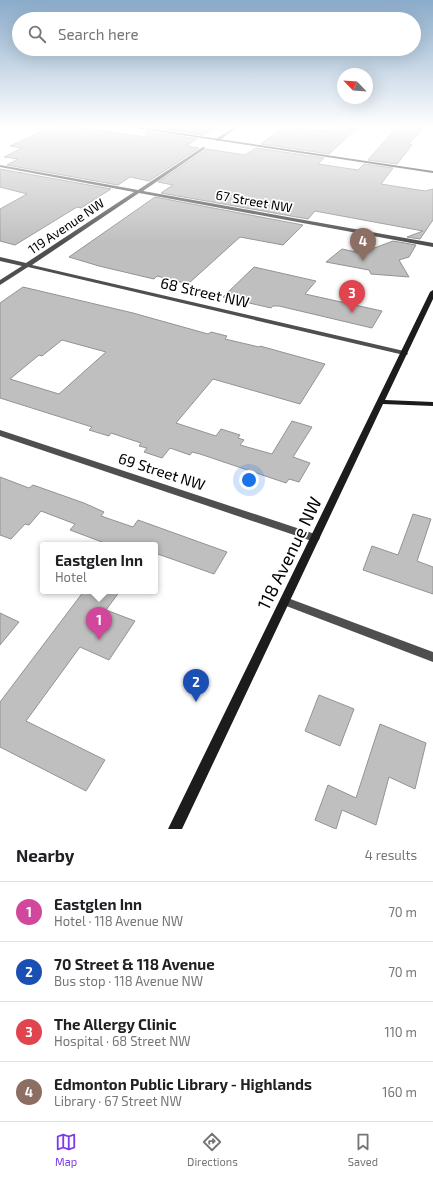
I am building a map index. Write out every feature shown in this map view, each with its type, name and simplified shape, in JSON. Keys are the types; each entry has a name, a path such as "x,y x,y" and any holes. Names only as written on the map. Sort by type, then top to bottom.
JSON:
{"main road":[{"path":"390,166 433,172"},
{"name":"118 Avenue NW","path":"175,829 433,292"},
{"path":"380,402 433,404"}],"street":[{"name":"67 Street NW","path":"0,166 433,245"},
{"name":"119 Avenue NW","path":"0,283 177,166"},
{"name":"68 Street NW","path":"0,259 404,352"},
{"name":"69 Street NW","path":"0,433 315,538"},
{"path":"285,601 433,658"}],"building":[{"path":"11,166 172,166 149,181 130,177 118,185"},
{"path":"182,166 329,166 358,170 362,166 393,168 381,184 425,191 433,189 433,220 420,239 407,237 423,231 315,211 308,219 161,193 173,185 158,182"},
{"path":"0,169 111,189 81,208 77,207 15,245 0,241 0,209 27,194 0,187"},
{"path":"155,197 303,225 283,245 240,237 188,284 157,276 154,279 69,257"},
{"path":"393,241 416,245 409,257 399,260 409,277 371,274 369,270 326,262 342,249 361,253"},
{"path":"254,267 316,281 305,294 382,311 372,328 279,306 273,306 271,308 223,297"},
{"path":"23,287 133,313 208,334 211,332 227,336 225,339 260,346 325,364 300,404 213,379 176,423 216,436 221,429 240,435 238,438 244,440 240,445 272,454 292,421 312,427 293,457 310,463 299,482 289,479 286,483 192,452 190,455 170,448 162,458 144,452 147,448 139,446 141,443 111,433 109,436 89,430 92,427 0,398 0,303","holes":["62,340 106,352 59,394 10,379 39,355 42,356"]},
{"path":"0,477 29,488 33,485 84,503 104,512 101,516 133,527 138,520 227,552 214,574 158,554 158,542 102,542 70,530 75,524 41,511 29,525 25,524 11,539 0,535"},
{"path":"413,514 431,519 417,561 433,567 433,594 363,570 372,546 398,555"},
{"path":"82,594 118,594 106,610 135,621 109,660 80,647 26,721 105,760 86,791 0,747 0,702"},
{"path":"0,613 19,622 0,645"},
{"path":"319,695 354,709 340,746 305,731"},
{"path":"380,724 426,743 415,789 389,777 376,825 342,810 336,829 315,820 328,785 356,798"}],"place":[{"name":"Edmonton Public Library - Highlands","path":"363,261"},
{"name":"The Allergy Clinic","path":"352,313"},
{"name":"Eastglen Inn","path":"99,640"},
{"name":"70 Street & 118 Avenue","path":"196,702"}]}
